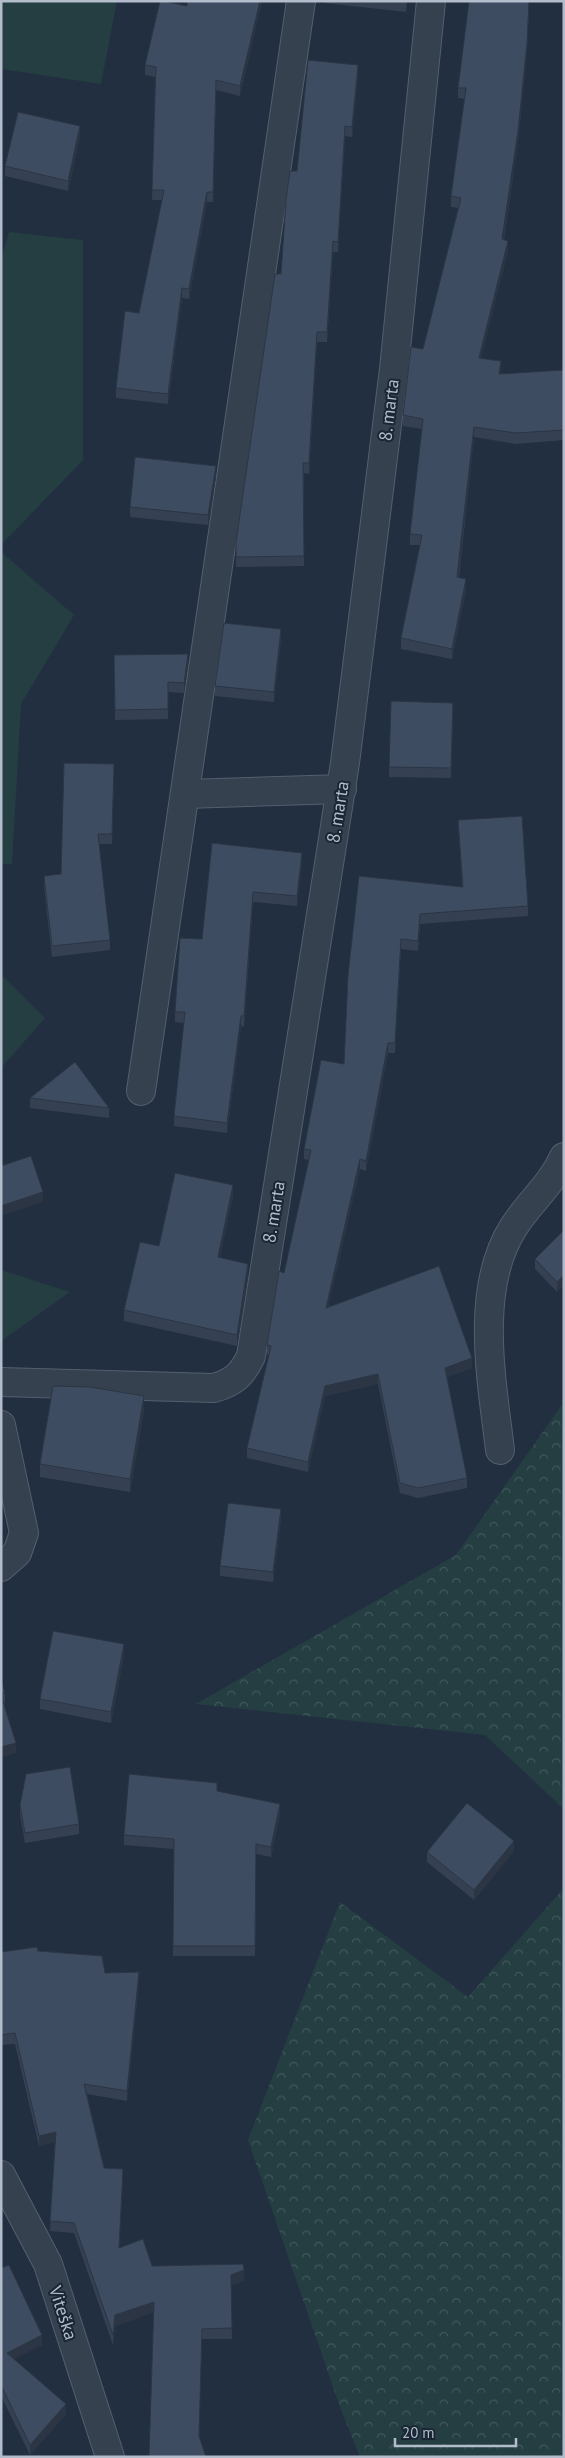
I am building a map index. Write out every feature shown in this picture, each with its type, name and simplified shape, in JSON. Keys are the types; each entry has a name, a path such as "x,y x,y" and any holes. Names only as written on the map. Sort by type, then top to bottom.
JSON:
{"street":[{"path":"141,1091 301,1"},
{"name":"8. marta","path":"1,1382 214,1388 230,1383 243,1373 251,1356 342,789 394,369 431,1"},
{"path":"185,794 342,789"},
{"path":"500,1450 489,1357 494,1281 502,1250 513,1228 556,1175 564,1157"},
{"path":"1,1425 24,1533 17,1553 1,1567"},
{"name":"Viteška","path":"1,2175 48,2264 110,2457"}],"green space":[{"path":"1,1 117,1 101,84 1,69"},
{"path":"9,232 83,240 83,460 1,545 1,260"},
{"path":"1,552 74,615 21,704 12,864 1,864"},
{"path":"1,974 45,1018 1,1068"},
{"path":"1,1270 70,1292 1,1341"},
{"path":"564,1402 564,1809 485,1735 196,1704 456,1555"},
{"path":"564,1888 564,2457 360,2457 340,2407 248,2140 340,1902 468,1997"}],"building":[{"path":"160,1 187,6 187,1 260,1 240,86 216,80 213,192 207,192 189,289 182,288 168,394 116,388 125,311 139,313 164,190 152,190 156,67 145,65"},
{"path":"469,1 529,1 527,43 518,131 502,239 508,241 479,358 501,361 499,374 564,370 564,430 516,433 474,427 457,577 466,579 452,649 401,638 422,535 410,534 423,419 403,415 411,347 423,349 461,198 451,196 466,88 458,88"},
{"path":"308,60 358,65 352,127 345,126 338,242 333,241 327,332 317,332 309,463 303,463 304,556 236,557 236,542 275,274 281,274 290,171 297,171"},
{"path":"18,112 80,126 68,181 5,166"},
{"path":"135,457 216,466 208,515 130,507"},
{"path":"224,623 281,629 274,692 215,686"},
{"path":"188,654 184,683 168,682 168,709 115,710 114,655"},
{"path":"391,701 453,703 451,768 389,767"},
{"path":"64,763 114,764 112,834 98,834 110,940 52,946 44,876 61,874"},
{"path":"522,816 528,906 420,914 418,941 401,939 395,1043 388,1043 366,1161 360,1159 326,1308 439,1266 472,1358 445,1368 467,1478 418,1488 400,1483 378,1374 325,1386 308,1462 247,1448 271,1346 267,1345 279,1271 284,1273 311,1150 304,1149 321,1060 344,1064 348,975 359,876 463,887 458,820"},
{"path":"212,843 302,853 297,896 253,892 244,1016 241,1016 227,1123 174,1116 185,1012 175,1012 180,938 202,939"},
{"path":"75,1062 109,1108 30,1098"},
{"path":"31,1156 43,1192 1,1206 1,1166"},
{"path":"175,1173 233,1185 218,1257 248,1264 237,1335 124,1310 140,1242 159,1246"},
{"path":"564,1230 564,1275 557,1282 535,1259"},
{"path":"53,1386 90,1387 144,1396 130,1479 40,1464"},
{"path":"228,1503 281,1509 273,1572 220,1566"},
{"path":"53,1631 124,1644 111,1712 40,1699"},
{"path":"1,1679 5,1693 1,1692"},
{"path":"1,1695 16,1743 1,1747"},
{"path":"70,1767 79,1824 25,1833 20,1805 26,1774"},
{"path":"129,1774 217,1783 217,1791 280,1804 271,1847 256,1844 255,1946 173,1946 174,1839 124,1835"},
{"path":"467,1803 514,1841 474,1890 427,1852"},
{"path":"37,1947 38,1951 102,1956 105,1973 139,1972 127,2091 84,2084 104,2168 123,2169 119,2248 143,2239 152,2266 243,2264 244,2270 231,2275 232,2328 202,2329 199,2436 206,2457 149,2457 154,2302 115,2315 113,2335 74,2223 50,2221 56,2132 39,2136 15,2033 1,2035 1,1952"},
{"path":"9,2265 42,2335 7,2353 66,2404 30,2445 1,2385 1,2268"}]}
